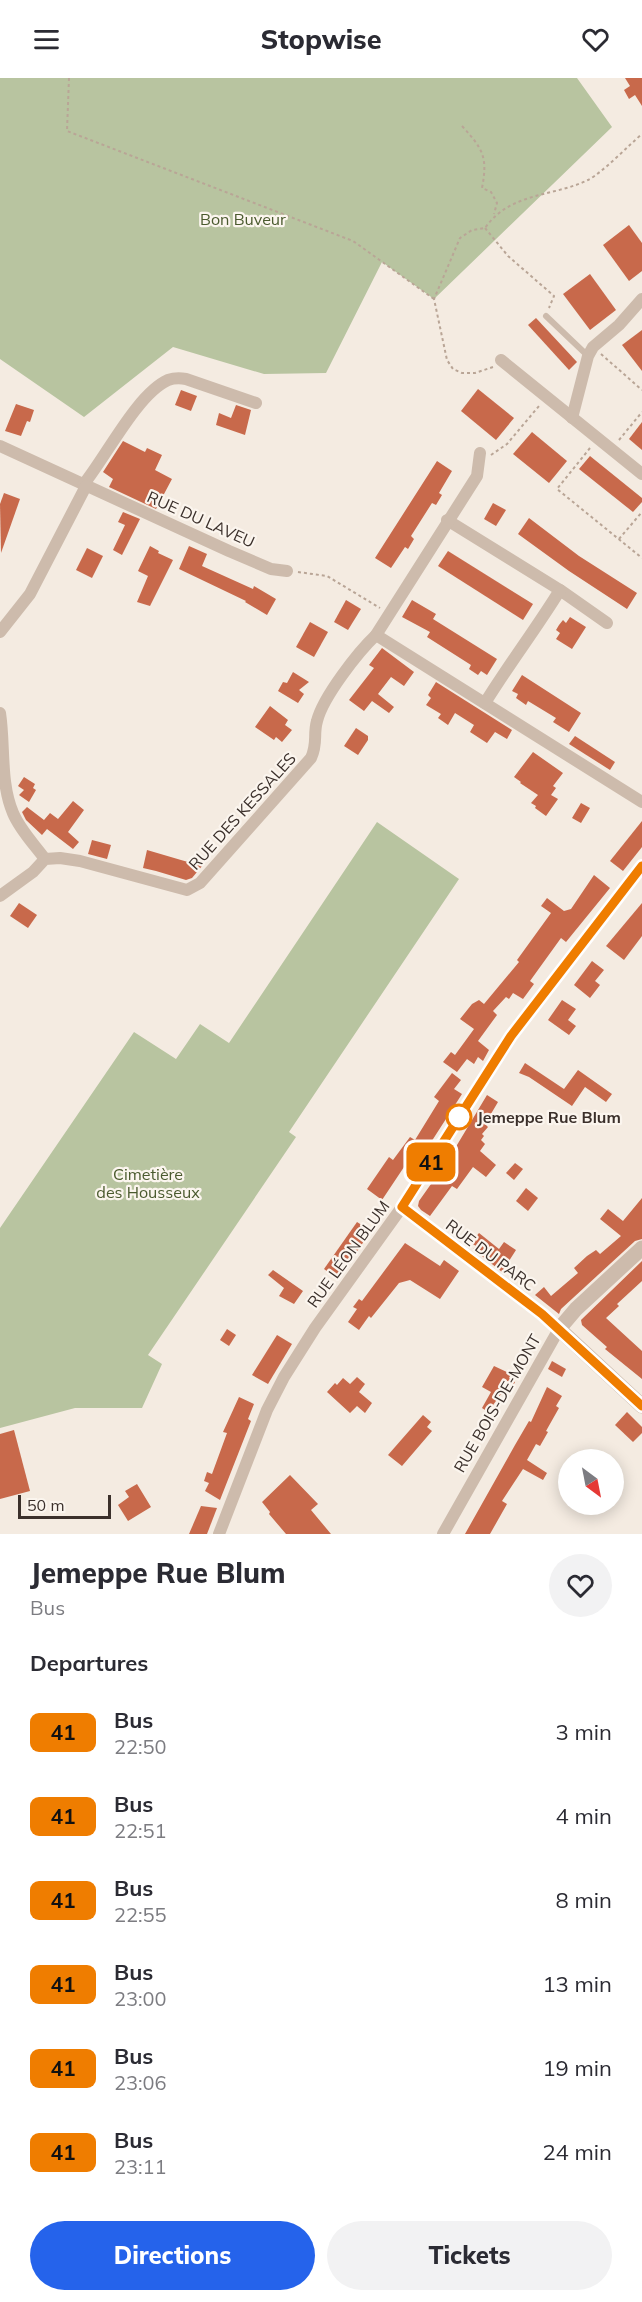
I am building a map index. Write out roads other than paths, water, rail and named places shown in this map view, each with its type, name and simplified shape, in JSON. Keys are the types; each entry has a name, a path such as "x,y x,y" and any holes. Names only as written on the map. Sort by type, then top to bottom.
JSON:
{"street":[{"path":"572,418 591,351 642,299"},
{"path":"501,360 642,474"},
{"path":"0,632 30,594 85,486 136,409 153,391 166,381 178,378 256,403"},
{"name":"RUE DU LAVEU","path":"0,446 229,551 271,569 286,571"},
{"path":"480,456 477,476 376,634 642,802"},
{"path":"447,520 560,590 607,623"},
{"path":"484,703 519,649 529,640 560,590"},
{"name":"RUE DES KESSALES","path":"45,859 69,859 187,890 193,888 257,821 311,758 316,743 315,724 325,702 376,634"},
{"path":"0,713 5,780 10,806 16,820 45,859 33,872 0,896"},
{"name":"RUE LÉON BLUM","path":"219,1534 256,1436 284,1377 321,1318 329,1311 398,1212 511,1036 642,866"},
{"name":"RUE DU PARC","path":"398,1212 542,1314 559,1329"},
{"name":"RUE BOIS-DE-MONT","path":"443,1534 559,1329 576,1309 642,1248"},
{"path":"559,1329 642,1406"}],"lane":[{"path":"546,316 591,351"}],"place":[{"name":"Jemeppe Rue Blum","path":"459,1117"}],"park label":[{"name":"Bon Buveur","path":"243,219"},
{"name":"Cimetière des Housseux","path":"148,1183"}]}
